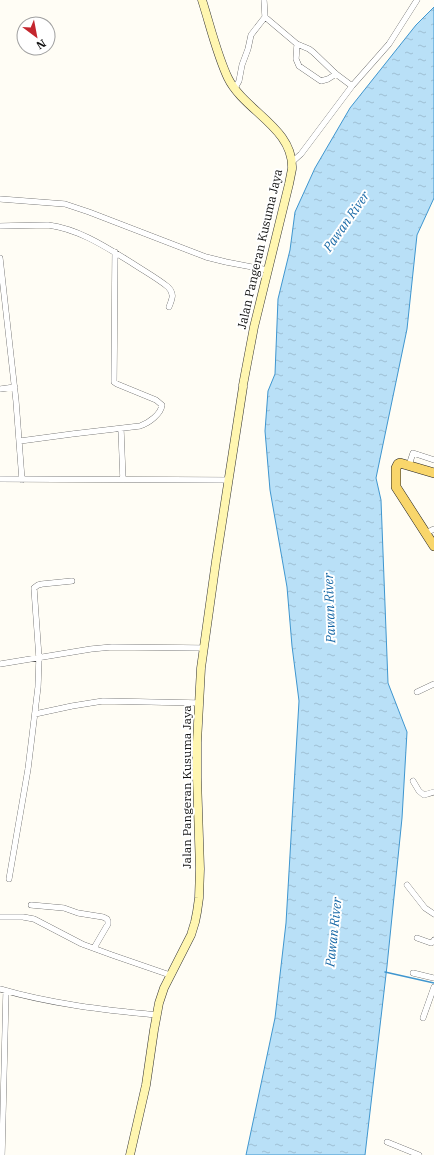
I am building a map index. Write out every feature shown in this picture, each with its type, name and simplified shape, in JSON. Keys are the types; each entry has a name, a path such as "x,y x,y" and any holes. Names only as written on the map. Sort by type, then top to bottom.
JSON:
{"main road":[{"path":"434,473 411,459 400,463 397,465 396,487 430,531 434,546"}],"street":[{"name":"Jalan Pangeran Kusuma Jaya","path":"130,1155 146,1085 157,1014 163,992 170,975 194,929 199,898 200,870 197,778 199,703 204,648 243,386 254,327 286,196 292,162 289,151 282,138 245,100 228,79 202,0"},
{"path":"235,88 239,81 251,34 265,17 264,0"},
{"path":"292,162 301,154 352,86 389,44 417,0"},
{"path":"265,17 297,44 313,52 336,74 352,86"},
{"path":"297,44 296,59 299,66 321,81 336,74"},
{"path":"0,199 65,204 206,257 268,270"},
{"path":"0,226 48,225 77,233 115,252 172,290 173,296 169,307"},
{"path":"20,441 120,429 147,423 161,409 162,406 156,400 117,384 114,381 115,252"},
{"path":"0,258 15,387 22,480"},
{"path":"0,389 15,387"},
{"path":"120,429 123,480"},
{"path":"411,459 434,460"},
{"path":"0,479 228,480"},
{"path":"9,879 27,776 38,687 39,658 34,588 42,584 72,581"},
{"path":"0,664 112,647 204,648"},
{"path":"417,692 434,684"},
{"path":"35,714 103,701 199,703"},
{"path":"413,781 419,791 424,795 434,792"},
{"path":"407,885 425,908 434,914"},
{"path":"31,905 64,908 78,913 103,917 106,919 108,924 94,948"},
{"path":"0,917 23,917 34,919 70,938 94,948 170,975"},
{"path":"417,938 431,943 434,940"},
{"path":"413,973 434,978"},
{"path":"423,1018 434,987"},
{"path":"2,1155 3,990 62,1003 108,1010 157,1014"},
{"path":"387,1142 418,1155"}],"water":[{"name":"Pawan River","path":"434,7 434,198 417,235 407,329 376,478 381,500 388,683 407,732 402,818 387,966 365,1155 246,1155 275,1018 286,923 299,701 292,646 287,587 270,490 265,431 268,391 275,374 278,299 290,250 295,212 315,168 350,108 416,25"}],"waterway":[{"path":"385,972 434,983"}]}
